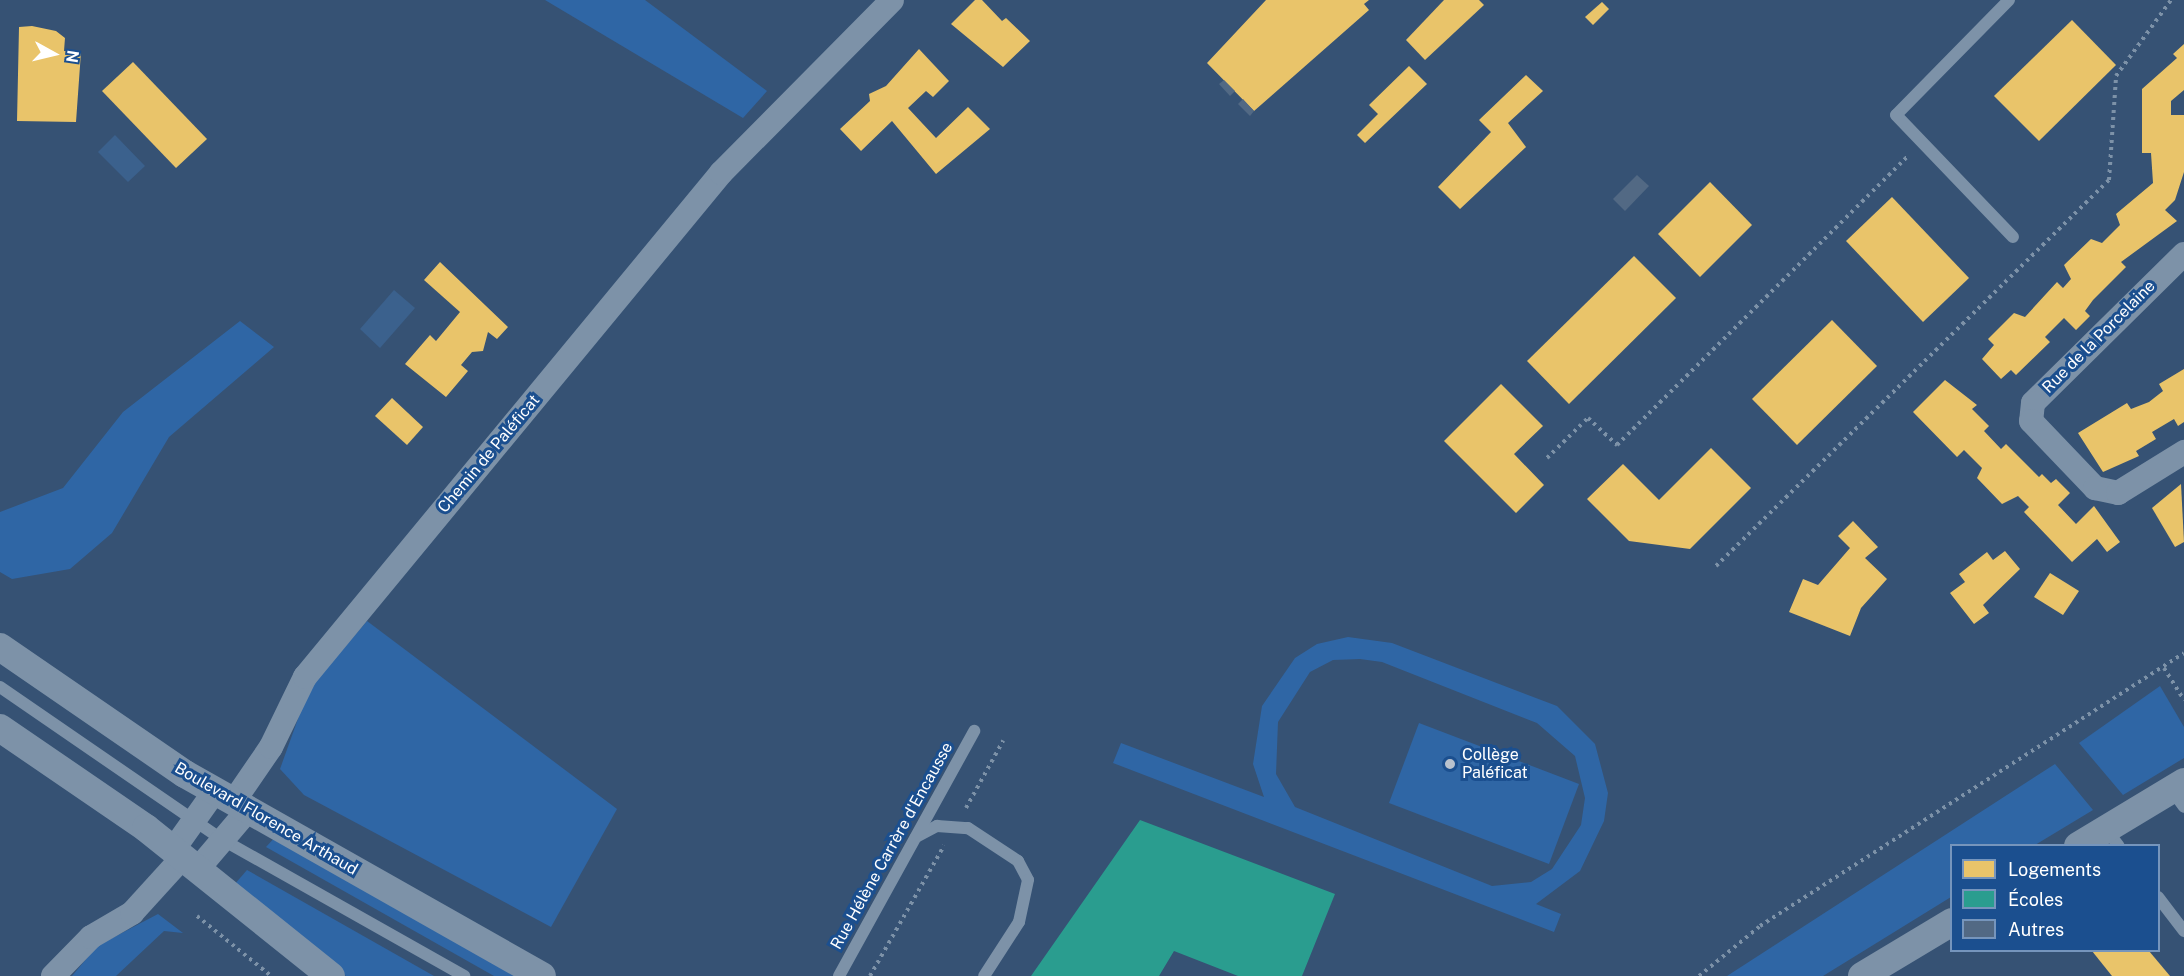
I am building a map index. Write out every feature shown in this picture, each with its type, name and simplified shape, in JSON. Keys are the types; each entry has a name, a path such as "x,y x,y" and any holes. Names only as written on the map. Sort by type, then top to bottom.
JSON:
{"street":[{"name":"Chemin de Paléficat","path":"233,800 271,747 305,677 721,172 892,0"},
{"name":"Rue de la Porcelaine","path":"2184,254 2033,403 2031,421 2095,488 2118,493 2184,453"},
{"name":"Boulevard Florence Arthaud","path":"0,647 233,800 542,976"},
{"path":"0,728 184,860 331,976"},
{"path":"2087,844 2113,837 2180,793"},
{"path":"184,860 195,820 233,800"},
{"path":"53,976 91,937 132,913 184,860 223,840 233,800"},
{"path":"1862,976 1950,923"}],"lane":[{"path":"2009,0 1896,115 2013,237"},
{"name":"Boulevard Florence Arthaud","path":"0,687 223,840 464,976"},
{"name":"Rue Hélène Carrère d'Encausse","path":"839,976 974,731"},
{"path":"916,837 937,826 956,825 999,845 1018,861 1028,880 1019,922 984,976"},
{"path":"2160,900 2184,931"}],"path":[{"path":"1716,566 2109,180 2116,76 2171,0"},
{"path":"1547,458 1588,418 1617,445 1922,142"},
{"path":"1699,976 1760,926 2184,653"},
{"path":"2164,668 2184,699"},
{"path":"870,976 1003,741"},
{"path":"197,916 271,976"}],"shaded area":[{"path":"545,0 645,0 767,91 743,118"},
{"path":"115,135 145,166 128,182 98,152"},
{"path":"394,290 415,308 380,348 360,329"},
{"path":"240,321 274,347 169,437 112,533 70,569 12,579 0,572 0,512 63,488 123,412"},
{"path":"367,621 617,809 551,927 304,795 280,769 309,688"},
{"path":"1348,637 1392,643 1557,706 1595,744 1608,793 1604,821 1580,871 1536,904 1561,914 1554,932 1113,763 1121,743 1264,797 1253,764 1262,706 1295,658 1317,644","holes":["1360,659 1382,662 1537,723 1575,756 1585,798 1581,825 1552,869 1531,882 1492,886 1295,807 1276,774 1278,722 1310,672 1333,660"]},
{"path":"2160,686 2184,727 2184,758 2123,795 2079,743"},
{"path":"1419,723 1579,784 1549,864 1389,803"},
{"path":"2055,764 2093,810 2037,844 1950,844 1950,898 1823,976 1727,976"},
{"path":"277,835 526,976 494,976 266,847"},
{"path":"247,870 434,976 346,976 234,885"},
{"path":"158,914 183,933 164,931 116,976 72,976 97,946"}],"building: Logements":[{"path":"975,0 982,0 1002,21 1006,18 1030,41 1003,67 951,24"},
{"path":"1266,0 1369,0 1364,4 1369,10 1254,111 1207,63"},
{"path":"1444,0 1479,0 1484,5 1425,60 1406,40"},
{"path":"1602,2 1609,9 1593,25 1585,17"},
{"path":"2072,20 2116,65 2039,141 1994,96"},
{"path":"32,26 56,31 65,38 64,51 81,52 76,122 17,121 19,27"},
{"path":"2184,44 2184,90 2171,101 2171,115 2184,115 2184,172 2175,200 2165,210 2177,221 2121,262 2126,267 2093,300 2085,311 2090,316 2076,330 2064,318 2045,337 2050,342 2016,375 2011,370 2001,379 1982,359 1994,345 1988,339 2014,313 2025,317 2057,282 2063,288 2071,279 2064,265 2091,239 2102,243 2120,225 2116,214 2153,183 2151,153 2142,153 2142,89 2177,58 2173,54"},
{"path":"919,49 949,81 933,97 926,91 908,108 936,138 968,107 990,129 936,174 892,121 861,151 840,129 870,101 869,94 886,86"},
{"path":"133,62 207,139 176,168 102,91"},
{"path":"1409,66 1427,84 1365,143 1357,135 1378,114 1369,105"},
{"path":"1526,75 1543,91 1508,123 1526,147 1460,209 1438,187 1491,132 1479,120"},
{"path":"1710,182 1752,225 1700,277 1658,234"},
{"path":"1892,197 1969,278 1923,322 1846,241"},
{"path":"1634,256 1676,298 1569,404 1527,361"},
{"path":"440,262 508,327 497,339 488,332 483,351 472,352 461,365 468,371 446,397 405,364 430,335 436,341 460,312 424,280"},
{"path":"1832,320 1877,366 1797,445 1752,399"},
{"path":"2184,369 2184,422 2178,426 2174,419 2152,432 2156,439 2136,451 2139,456 2103,472 2078,433 2127,403 2131,409 2149,402 2163,391 2159,384"},
{"path":"1945,380 1977,405 1972,409 1989,426 1984,431 2001,449 2006,444 2039,477 2042,474 2051,483 2056,479 2070,493 2058,505 2076,524 2094,506 2120,542 2107,552 2097,539 2072,562 2024,512 2029,507 2018,496 2002,504 1977,478 1982,468 1964,450 1957,457 1913,412"},
{"path":"1501,384 1543,426 1514,454 1544,485 1516,513 1444,441"},
{"path":"392,398 423,427 407,445 375,416"},
{"path":"1711,448 1751,488 1690,549 1629,541 1587,499 1623,464 1659,500"},
{"path":"2181,484 2184,542 2175,547 2152,508"},
{"path":"1853,521 1878,547 1865,558 1887,579 1861,608 1850,636 1789,612 1803,579 1818,585 1850,548 1838,536"},
{"path":"2005,551 2020,569 1983,605 1989,613 1974,624 1950,593 1965,582 1959,574 1987,552 1993,560"},
{"path":"2050,573 2079,591 2063,615 2034,597"},
{"path":"2093,952 2150,952 2170,976 2112,976"}],"building: Écoles":[{"path":"1140,820 1335,894 1302,976 1238,976 1174,951 1159,976 1031,976"}],"building: Autres":[{"path":"1224,80 1235,91 1230,96 1219,84"},
{"path":"1243,99 1254,111 1250,116 1238,104"},
{"path":"1637,175 1649,186 1625,211 1613,199"}],"place":[{"name":"Collège Paléficat","path":"1450,764"}]}
